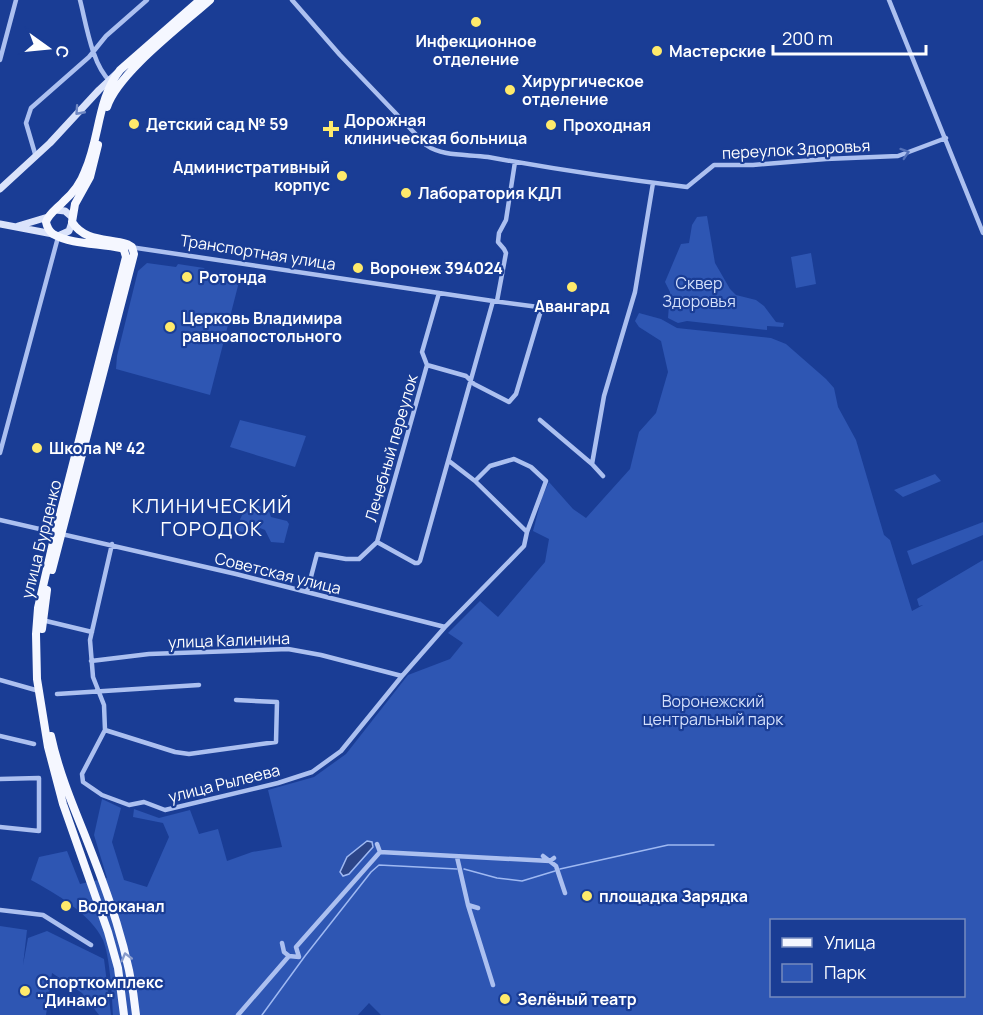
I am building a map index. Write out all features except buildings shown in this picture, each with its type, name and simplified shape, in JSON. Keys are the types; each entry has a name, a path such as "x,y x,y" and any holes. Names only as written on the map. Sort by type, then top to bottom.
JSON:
{"main road":[{"path":"16,226 48,217 75,188 85,172 103,105 120,70 200,0"},
{"path":"0,189 113,83 125,77 210,0"},
{"path":"56,237 69,231 76,200 90,177 113,83"},
{"path":"56,210 65,211 76,228 87,236 124,243 127,248"},
{"path":"48,217 47,226 56,237"},
{"path":"0,224 56,237 127,248"},
{"name":"улица Бурденко","path":"124,1015 118,968 108,932 75,838 48,747 39,691 36,634 38,608 127,248"},
{"name":"улица Бурденко","path":"58,533 42,620 42,678 48,723 60,771 118,929 128,964 136,1015"}],"street":[{"path":"0,60 16,0"},
{"path":"80,0 97,62 113,83"},
{"path":"36,157 26,123 31,108 147,0"},
{"name":"переулок Здоровья","path":"292,0 340,55 426,145 444,153 464,153 687,187 714,165 753,165 898,156 946,138"},
{"path":"889,0 983,233"},
{"path":"377,542 418,563 495,301 506,254 498,242 499,233 506,220 515,162"},
{"path":"592,464 604,396 635,292 653,183"},
{"path":"0,453 56,237"},
{"name":"Транспортная улица","path":"127,248 495,301 573,308"},
{"name":"Лечебный переулок","path":"306,592 316,554 359,559 377,542 427,365 422,352 439,293"},
{"path":"427,365 466,376 474,384 509,402 516,394 542,307"},
{"path":"540,420 603,476"},
{"name":"улица Рылеева","path":"236,700 277,702 276,742 189,754 175,752 105,730 82,774 83,782 102,795 129,805 144,802 165,810 270,785 312,772 341,751 445,627 524,546 546,481 531,468 514,459 490,466 475,481"},
{"path":"448,461 475,481 527,532"},
{"name":"Советская улица","path":"0,520 112,544 445,627"},
{"path":"105,730 104,705 93,677 92,632 112,544"},
{"path":"42,620 92,632"},
{"name":"улица Калинина","path":"91,661 138,655 288,649 402,676"},
{"path":"0,680 39,691"},
{"path":"57,694 199,685"},
{"path":"0,736 34,744"},
{"path":"0,779 39,778 39,831 0,827"},
{"path":"282,943 289,956 299,957 296,947 366,870 380,852 380,844"},
{"path":"380,852 503,862 551,859"},
{"path":"543,856 551,859 556,866 565,892"},
{"path":"457,857 467,905 493,985"},
{"path":"467,905 477,905"},
{"path":"0,910 43,915 91,945"},
{"path":"238,1015 289,956"}],"green space":[{"name":"Сквер Здоровья","path":"707,216 715,263 730,289 736,295 756,300 764,306 776,322 784,323 783,327 767,326 767,330 687,321 678,323 668,318 670,292 665,282 681,244 689,243 692,225 697,217"},
{"path":"811,253 816,284 796,288 791,257"},
{"path":"147,263 204,268 207,272 240,278 210,395 116,369 117,356 138,271"},
{"name":"Воронежский центральный парк","path":"639,313 661,319 677,328 771,338 786,344 826,379 834,388 838,407 856,440 884,535 890,540 912,611 923,605 919,606 917,599 983,560 983,1015 381,1015 369,1003 358,1015 113,1015 109,966 103,940 90,921 81,913 31,880 39,857 67,851 80,884 107,878 94,835 102,799 121,808 112,842 124,880 147,887 169,837 163,823 133,817 134,809 159,818 190,810 199,834 218,829 227,861 252,852 282,847 268,790 314,777 346,754 408,675 450,659 463,643 448,633 480,601 498,617 545,562 549,539 533,531 542,497 549,482 573,509 586,518 630,469 639,432 656,413 668,372 661,341 639,327 635,321"},
{"path":"240,420 306,436 295,467 230,447"},
{"path":"935,474 941,481 903,497 894,490"},
{"path":"252,504 268,508 271,517 287,521 289,524 284,543 271,542 265,530 260,528 257,532 251,530 249,534 235,530 245,509"},
{"path":"983,522 983,535 912,565 907,551"},
{"path":"0,926 27,930 23,965 28,938 47,931 104,959 111,1015 99,1015 82,993 52,973 46,1015 0,1015"}],"shaded area":[{"path":"367,841 372,842 373,847 349,874 343,876 340,872 347,857"}],"waterway":[{"path":"560,869 668,845 714,845"},
{"path":"262,1015 305,956 379,865 457,869"},
{"path":"464,869 497,878 522,881 555,871"}],"place":[{"name":"Инфекционное отделение","path":"476,22"},
{"name":"Мастерские","path":"657,51"},
{"name":"Хирургическое отделение","path":"510,90"},
{"name":"Детский сад № 59","path":"134,124"},
{"name":"Проходная","path":"551,125"},
{"name":"Дорожная клиническая больница","path":"331,129"},
{"name":"Административный корпус","path":"342,176"},
{"name":"Лаборатория КДЛ","path":"406,193"},
{"name":"Воронеж 394024","path":"358,268"},
{"name":"Ротонда","path":"187,277"},
{"name":"Авангард","path":"572,287"},
{"name":"Церковь Владимира равноапостольного","path":"170,327"},
{"name":"Школа № 42","path":"37,448"},
{"name":"площадка Зарядка","path":"587,896"},
{"name":"Водоканал","path":"66,906"},
{"name":"Спорткомплекс \"Динамо\"","path":"25,991"},
{"name":"Зелёный театр","path":"505,999"}],"district":[{"name":"КЛИНИЧЕСКИЙ ГОРОДОК","path":"212,516"}]}
